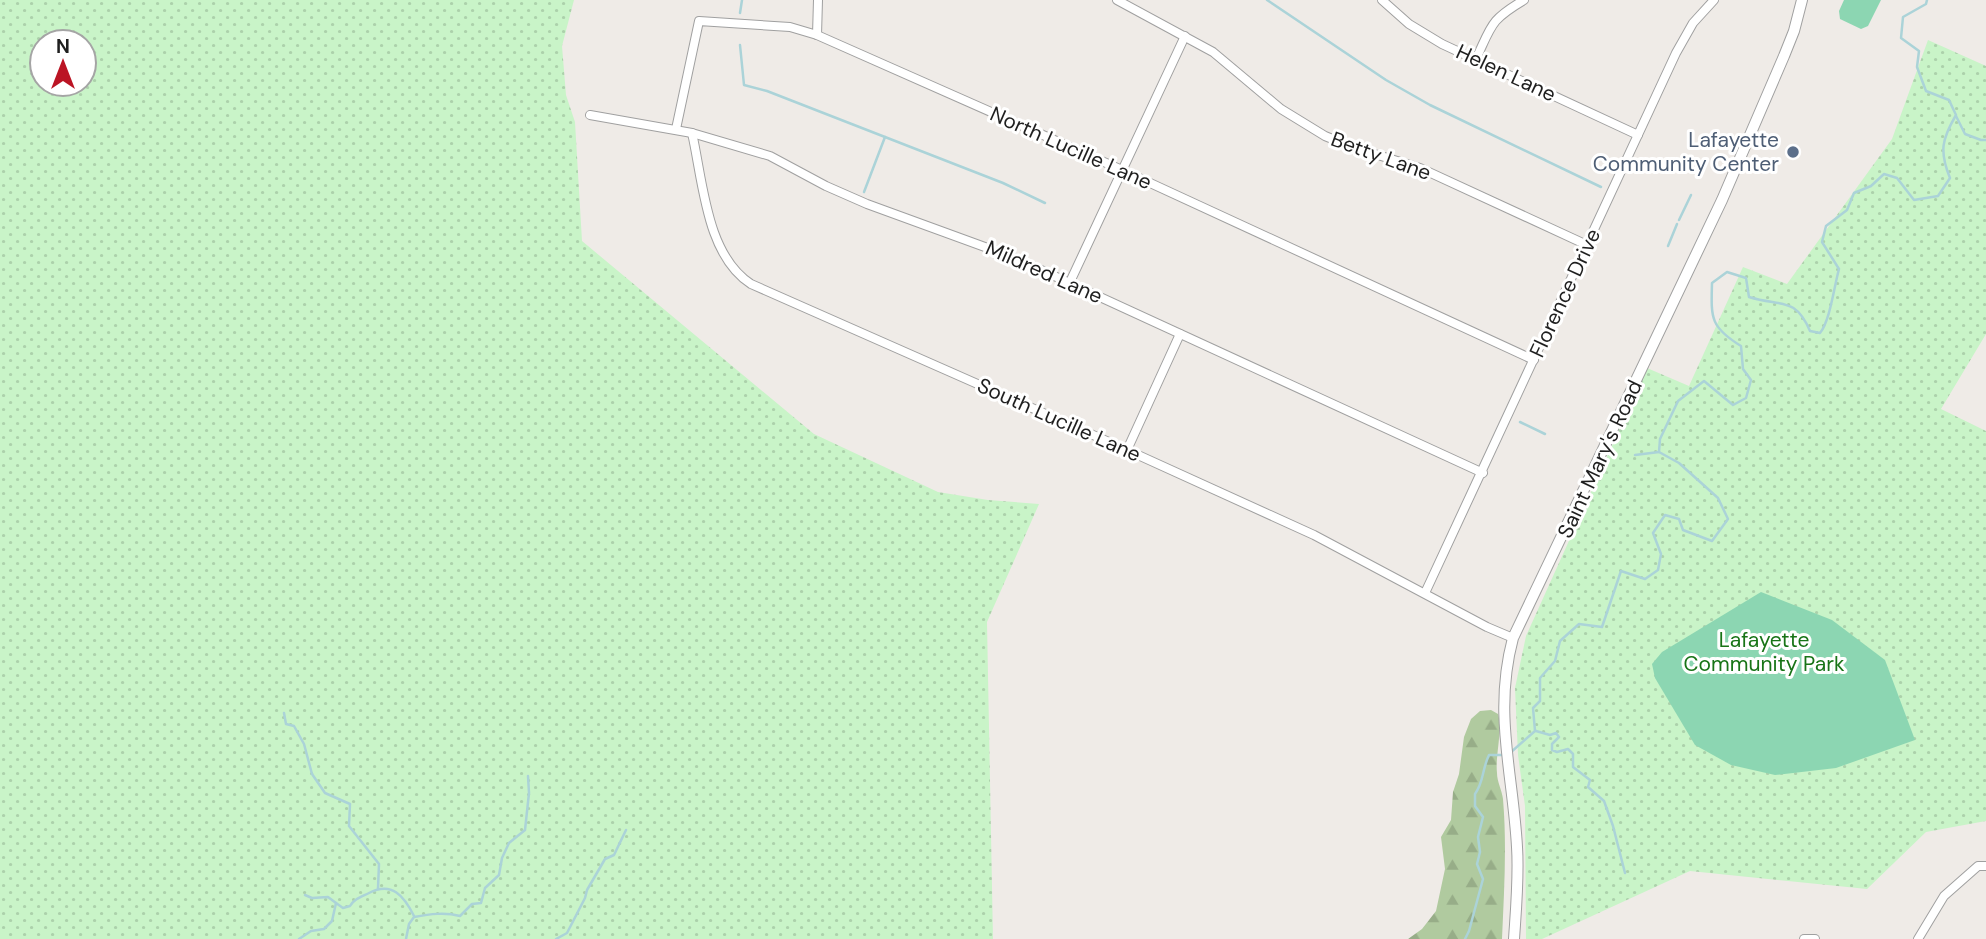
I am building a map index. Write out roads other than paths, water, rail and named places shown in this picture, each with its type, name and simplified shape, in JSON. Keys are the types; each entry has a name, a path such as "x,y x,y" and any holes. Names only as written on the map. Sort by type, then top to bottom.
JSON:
{"street":[{"path":"817,35 818,0"},
{"name":"Betty Lane","path":"1117,0 1222,59 1289,116 1325,136 1420,169 1587,245"},
{"name":"Helen Lane","path":"1382,0 1409,24 1442,44 1637,135"},
{"path":"1476,60 1493,22 1501,13 1524,0"},
{"name":"Florence Drive","path":"1425,593 1676,53 1693,23 1714,0"},
{"name":"Saint Mary's Road","path":"1514,939 1517,846 1504,736 1505,678 1513,638 1722,200 1794,31 1802,0"},
{"name":"North Lucille Lane","path":"676,129 699,21 790,27 817,35 1122,170 1534,360"},
{"path":"1070,282 1185,36"},
{"name":"Mildred Lane","path":"590,115 692,132 770,156 867,204 987,246 1070,282 1483,472"},
{"name":"South Lucille Lane","path":"692,132 715,235 726,259 741,277 773,294 1314,535 1487,627 1513,638"},
{"path":"1127,450 1180,334"},
{"path":"1918,939 1944,896 1978,866 1986,866"},
{"path":"1804,939 1815,939"}],"waterway":[{"path":"740,13 742,0"},
{"path":"1267,0 1386,80 1430,105 1601,187"},
{"path":"1510,753 1535,731 1533,708 1540,701 1540,678 1555,661 1560,641 1579,624 1602,627 1621,571 1645,579 1658,570 1661,554 1653,533 1665,515 1679,519 1683,530 1712,541 1728,519 1718,498 1679,463 1659,452 1660,439 1678,401 1704,381 1733,405 1746,398 1751,380 1743,369 1741,346 1723,333 1714,320 1712,283 1727,272 1746,278 1749,297 1793,307 1810,331 1820,333 1829,312 1839,269 1822,242 1826,226 1847,210 1854,193 1871,186 1884,174 1897,178 1914,200 1938,196 1950,178 1943,153 1948,131 1956,115 1949,100 1926,91 1917,67 1919,51 1901,38 1903,17 1926,4 1927,0"},
{"path":"740,45 744,85 767,91 1003,183 1045,203"},
{"path":"1956,116 1965,134 1986,140"},
{"path":"864,192 885,137"},
{"path":"1679,220 1691,195"},
{"path":"1668,246 1677,224"},
{"path":"1520,422 1545,434"},
{"path":"1635,455 1659,452"},
{"path":"284,713 286,724 294,726 304,744 312,774 325,793 350,804 349,826 379,864 378,888"},
{"path":"1536,731 1550,735 1556,733 1559,737 1552,744 1552,750 1557,752 1568,749 1573,754 1573,767 1590,780 1588,787 1604,801 1625,873"},
{"path":"1465,939 1483,879 1477,864 1480,852 1478,837 1483,817 1475,806 1475,794 1489,755 1504,755"},
{"path":"406,939 409,924 414,917 437,914 460,916 472,904 481,903 485,888 499,875 502,858 509,843 525,830 528,776"},
{"path":"556,939 567,933 587,890 605,859 614,855 626,830"},
{"path":"299,939 311,931 324,929 332,921 336,903 343,908 350,906 358,898 377,890 396,892 414,916"},
{"path":"305,895 312,898 328,897 336,903"}],"place":[{"name":"Lafayette Community Center","path":"1793,152"}],"park label":[{"name":"Lafayette Community Park","path":"1764,652"}]}
